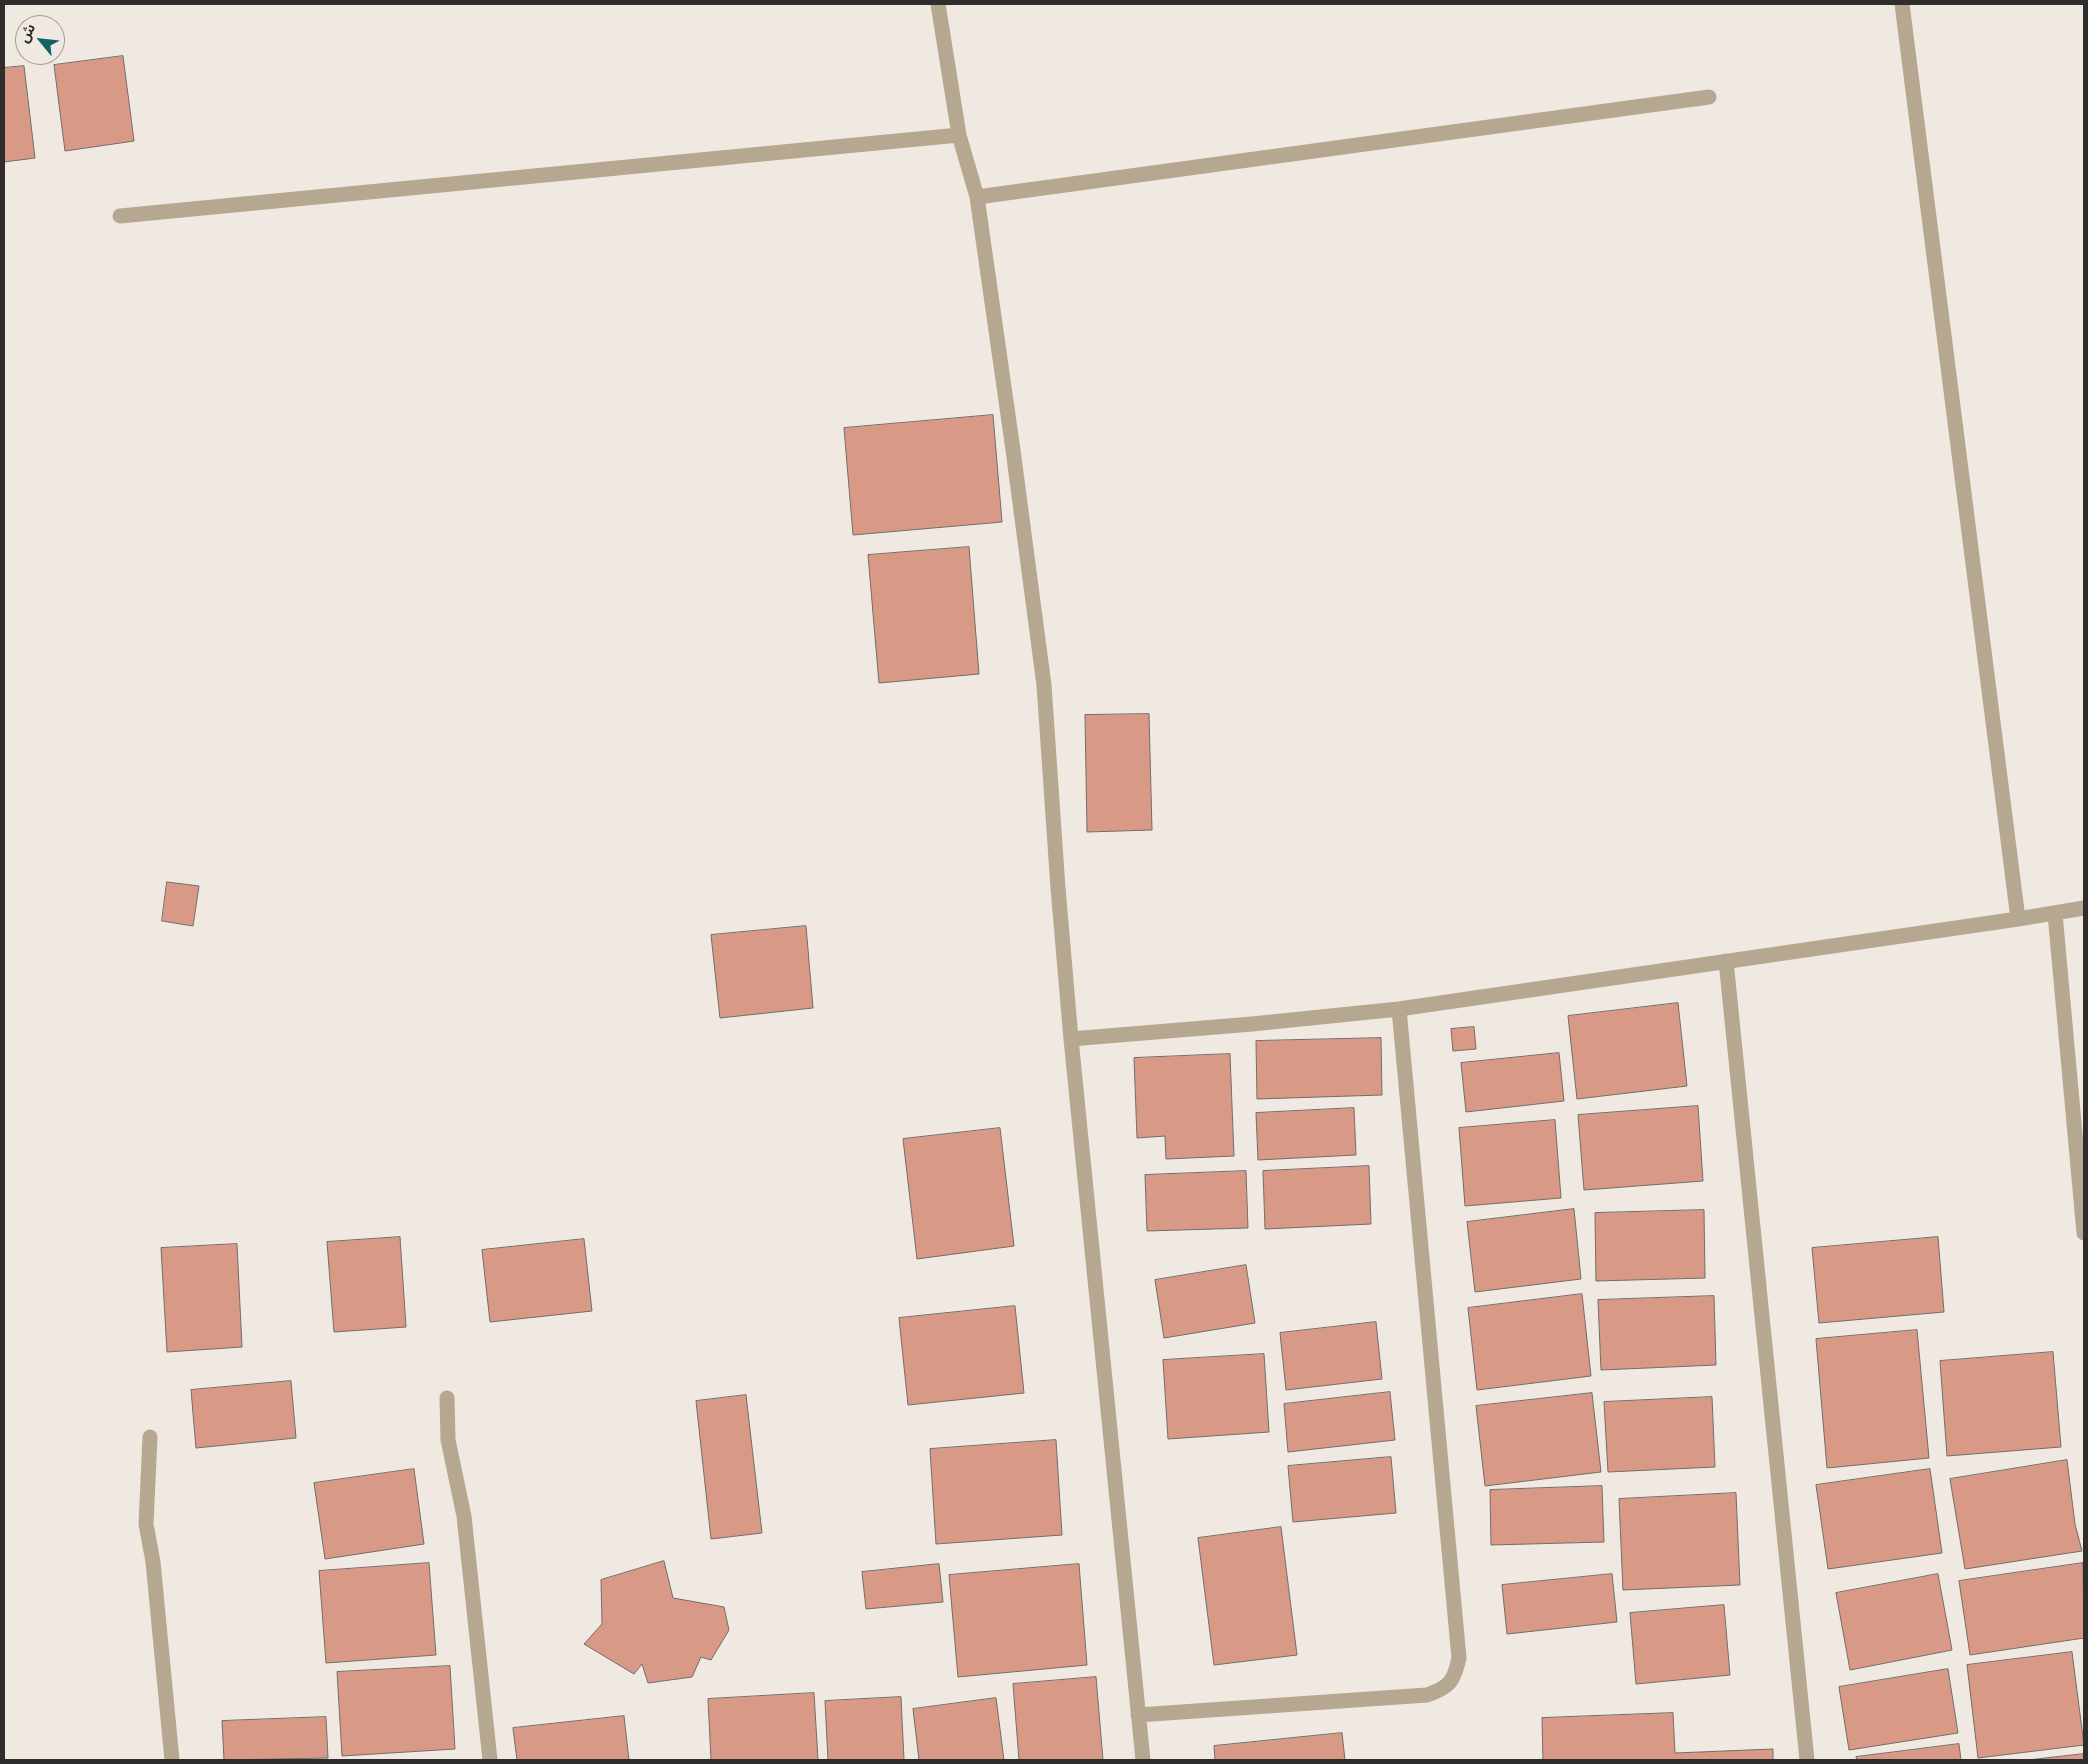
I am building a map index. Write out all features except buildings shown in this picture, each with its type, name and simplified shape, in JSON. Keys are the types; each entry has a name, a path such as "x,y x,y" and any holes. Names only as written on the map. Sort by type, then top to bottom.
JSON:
{"street":[{"path":"938,4 958,135 977,197 1014,450 1044,685 1058,888 1143,1760"},
{"path":"1902,4 2018,919"},
{"path":"977,197 1709,97"},
{"path":"120,216 958,135"},
{"path":"1072,1039 1252,1024 1399,1009 2054,914 2084,908"},
{"path":"2054,914 2084,1232"},
{"path":"1726,961 1807,1760"},
{"path":"1138,1715 1427,1695 1443,1689 1455,1677 1459,1658 1399,1009"},
{"path":"447,1398 448,1440 464,1516 490,1760"},
{"path":"150,1437 146,1524 153,1562 172,1760"}]}
